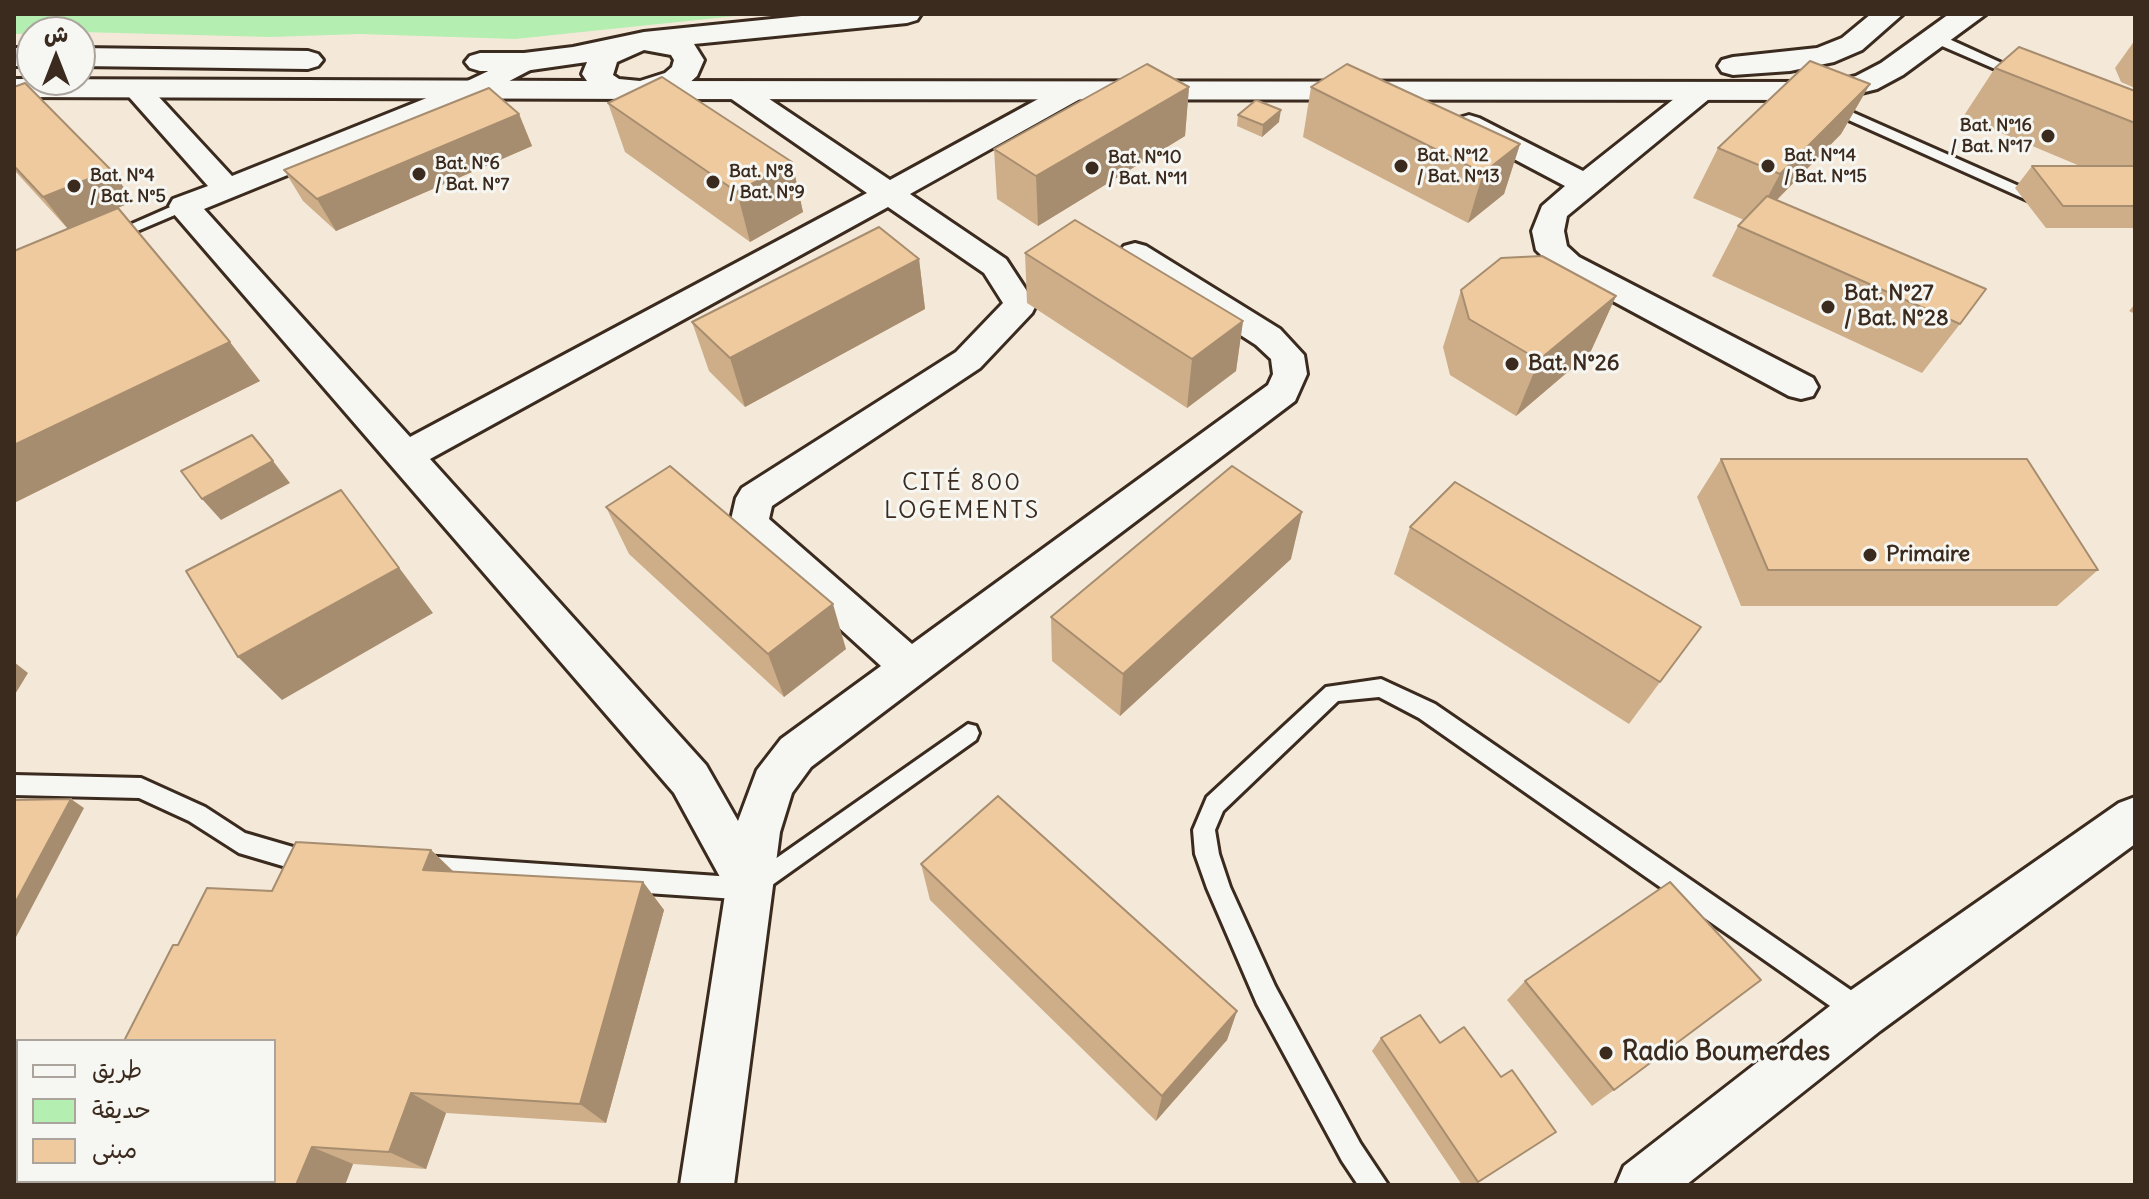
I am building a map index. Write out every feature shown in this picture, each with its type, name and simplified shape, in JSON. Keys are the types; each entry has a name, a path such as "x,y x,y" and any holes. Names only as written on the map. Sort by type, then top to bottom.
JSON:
{"street":[{"path":"445,61 524,62 636,43 907,14"},
{"path":"689,58 686,70 676,79 634,90 612,87 597,74 604,57 636,43 673,44 683,49 689,58 731,72 1070,93 1409,93 1536,80 1790,62 1824,56 1852,44 1889,14"},
{"path":"14,88 634,90 731,72 825,66 1536,80 1699,93 1833,91 1866,83 1892,69 1933,37 1972,14"},
{"path":"689,58 780,39 828,21"},
{"path":"96,57 334,60"},
{"path":"524,62 469,91 184,206 690,779 751,889"},
{"path":"731,72 888,193 995,266 1020,305 968,360 755,498 749,524 911,668"},
{"path":"136,89 226,188"},
{"path":"405,456 717,289 1070,93"},
{"path":"1409,93 1585,184"},
{"path":"1699,93 1553,213 1548,231 1552,250 1568,264 1801,387"},
{"path":"707,1185 757,832 773,784 796,753 1283,392 1290,374 1287,355 1135,253"},
{"path":"1643,1185 1862,1013 2135,818"}],"lane":[{"path":"1933,37 2029,79"},
{"path":"1800,92 2056,208"},
{"path":"95,243 184,206"},
{"path":"1374,1185 1351,1152 1266,995 1219,888 1207,854 1204,830 1215,804 1333,693 1381,688 1427,711 1862,1013"},
{"path":"403,865 751,889 968,733"},
{"path":"14,785 141,788 197,814 239,842 293,858 340,861"}],"green space":[{"path":"14,14 755,14 515,39 360,34 271,37 96,32 96,16 16,16 14,34"}],"building":[{"path":"2019,47 2135,91 2135,123 1995,68"},
{"path":"1810,61 1870,84 1780,174 1718,148"},
{"path":"1147,64 1189,87 1036,176 994,149"},
{"path":"1347,64 1520,144 1483,173 1311,87"},
{"path":"662,77 792,162 737,192 608,103"},
{"name":"Bat. N°4 / Bat. N°5","path":"14,87 16,96 38,96 111,170 43,197 14,166"},
{"path":"489,88 519,114 317,199 284,170"},
{"path":"1256,100 1281,110 1263,125 1238,115"},
{"path":"2032,166 2135,166 2135,206 2063,206"},
{"path":"1767,196 1986,289 1960,324 1738,226"},
{"path":"118,208 230,342 14,445 14,251"},
{"path":"1075,220 1243,321 1192,359 1025,253"},
{"path":"879,227 919,259 730,358 692,322"},
{"path":"1542,256 1616,296 1539,360 1469,319 1461,290 1501,258"},
{"path":"252,435 273,461 202,499 181,471"},
{"path":"1721,459 2027,459 2098,570 1768,570"},
{"path":"670,466 833,604 768,654 606,507"},
{"path":"1232,466 1302,512 1123,674 1051,617"},
{"path":"1455,482 1701,627 1660,682 1410,527"},
{"path":"341,490 399,568 238,657 186,571"},
{"path":"998,796 1237,1011 1162,1096 921,864"},
{"path":"71,799 14,905 14,800"},
{"path":"296,842 431,850 423,870 643,882 580,1104 411,1093 389,1152 312,1147 296,1185 208,1183 276,1183 276,1039 125,1039 173,945 178,945 207,888 272,891"},
{"name":"Radio Boumerdes","path":"1670,882 1761,980 1614,1090 1525,981"},
{"path":"1420,1015 1440,1043 1464,1027 1501,1077 1512,1070 1556,1132 1478,1182 1381,1038"}],"place":[{"name":"Bat. N°16 / Bat. N°17","path":"2048,136"},
{"name":"Bat. N°12 / Bat. N°13","path":"1401,166"},
{"name":"Bat. N°14 / Bat. N°15","path":"1768,166"},
{"name":"Bat. N°10 / Bat. N°11","path":"1092,168"},
{"name":"Bat. N°6 / Bat. N°7","path":"419,174"},
{"name":"Bat. N°8 / Bat. N°9","path":"713,182"},
{"name":"Bat. N°4 / Bat. N°5","path":"74,186"},
{"name":"Bat. N°27 / Bat. N°28","path":"1828,307"},
{"name":"Bat. N°26","path":"1512,364"},
{"name":"Primaire","path":"1870,555"},
{"name":"Radio Boumerdes","path":"1606,1053"}],"district":[{"name":"CITÉ 800 LOGEMENTS","path":"962,497"}]}
